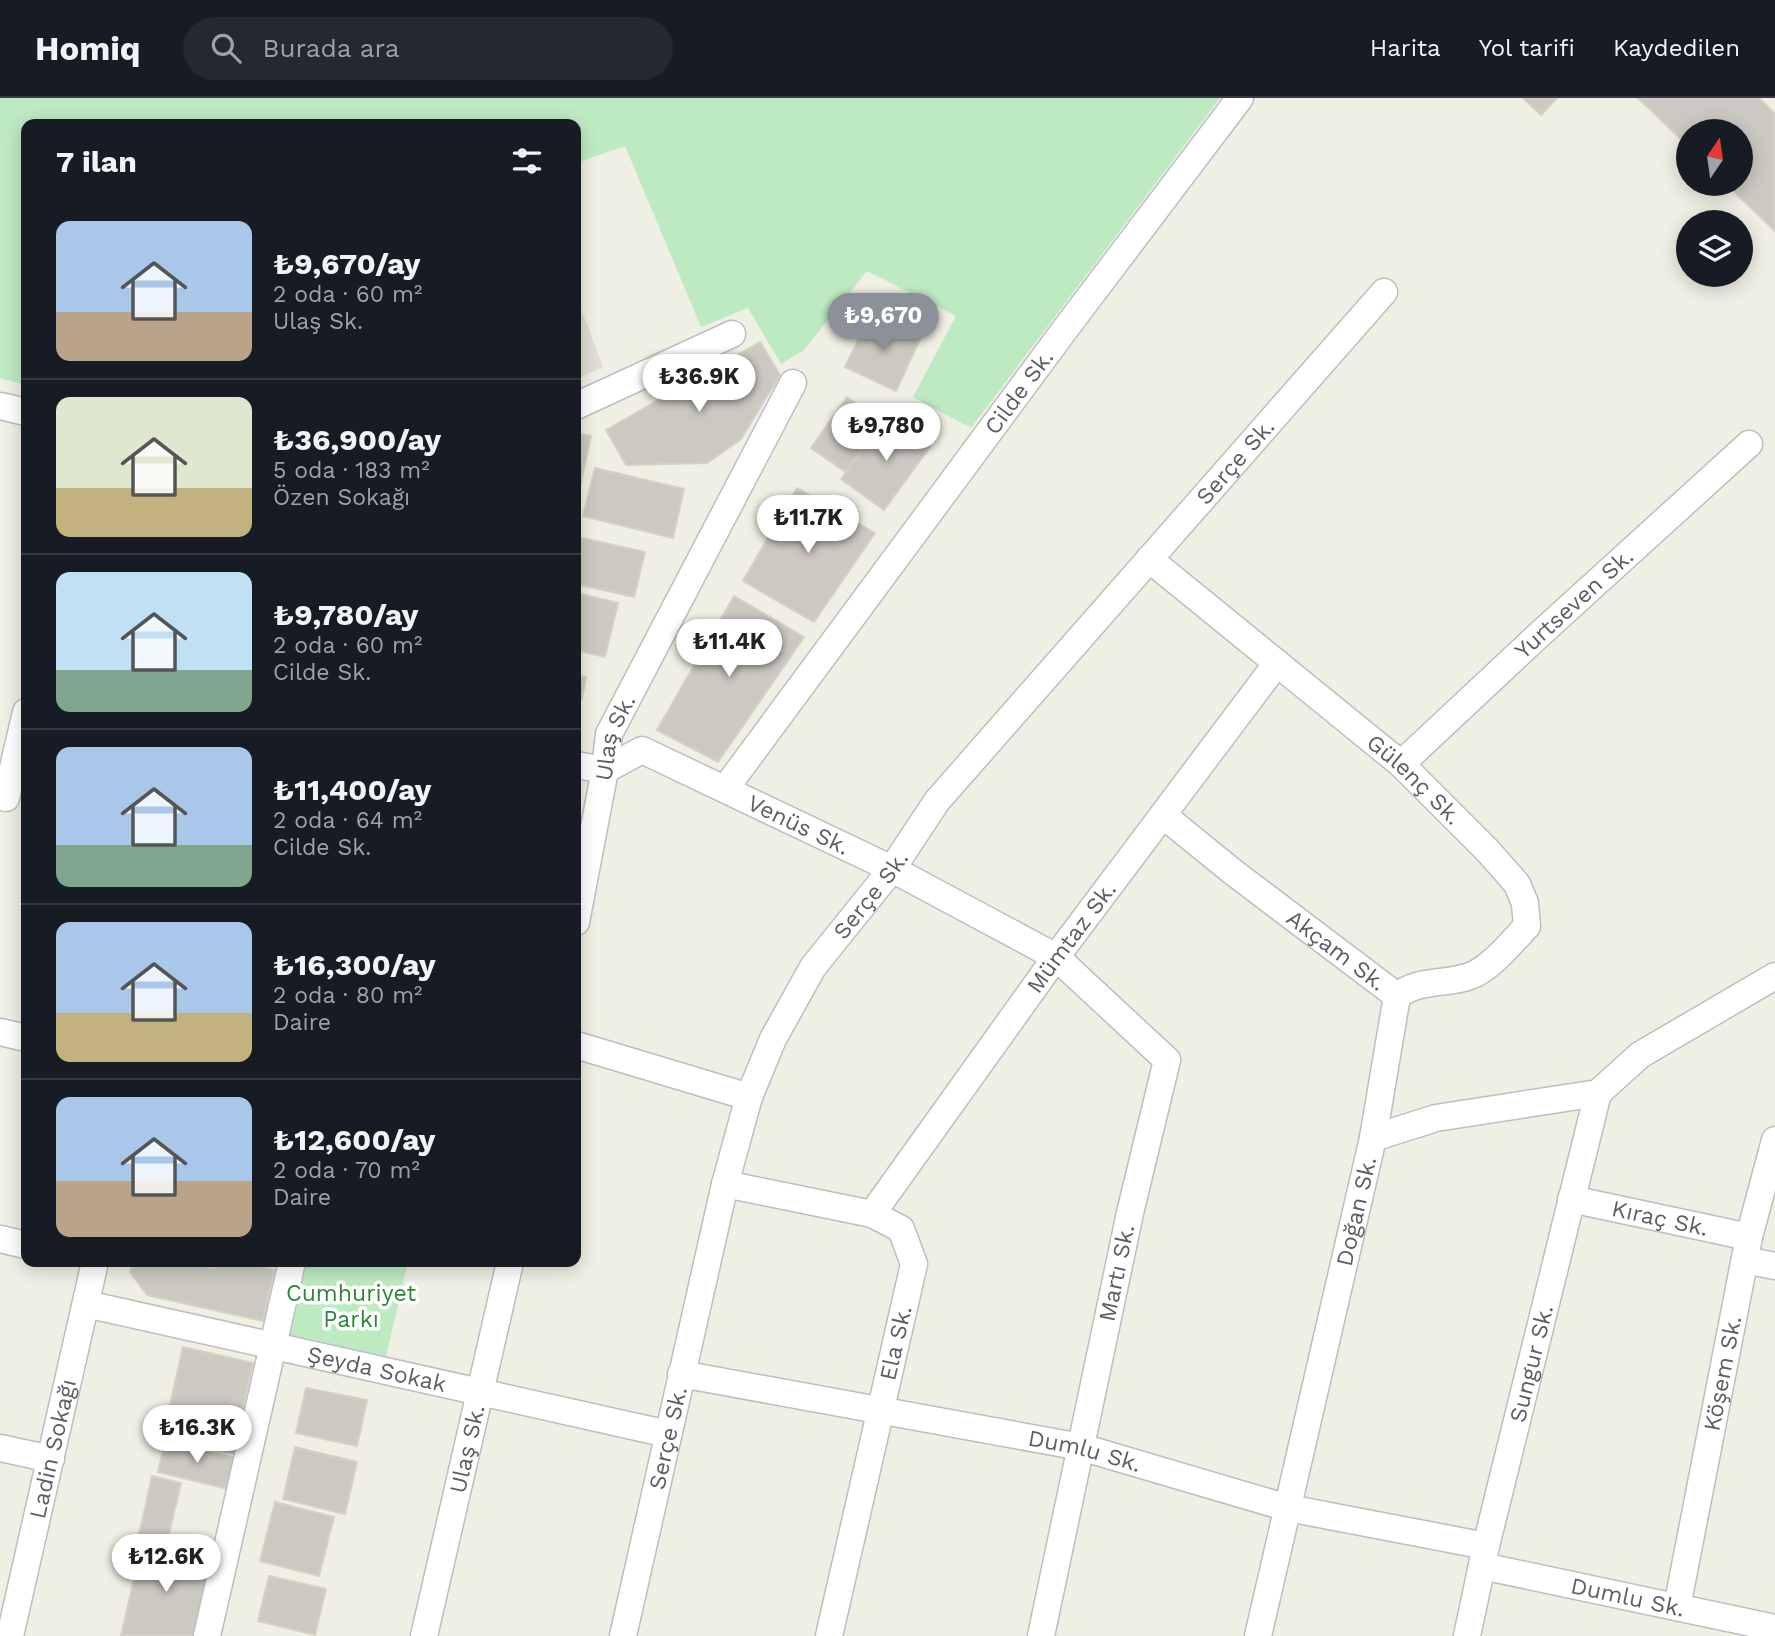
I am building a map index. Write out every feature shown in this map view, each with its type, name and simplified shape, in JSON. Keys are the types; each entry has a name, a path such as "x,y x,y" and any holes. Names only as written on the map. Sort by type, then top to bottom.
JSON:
{"street":[{"name":"Cilde Sk.","path":"725,789 1240,98"},
{"name":"Serçe Sk.","path":"623,1636 725,1184 749,1097 773,1039 813,967 892,869 937,801 1384,292"},
{"path":"581,404 732,334"},
{"name":"Ulaş Sk.","path":"581,896 605,770 609,734 793,383"},
{"path":"0,406 21,411"},
{"name":"Yurtseven Sk.","path":"1401,764 1749,444"},
{"name":"Gülenç Sk.","path":"1149,559 1401,764 1517,884 1525,904 1527,926 1500,955 1471,976 1408,988 1397,996"},
{"name":"Mümtaz Sk.","path":"872,1214 1056,957 1277,663"},
{"path":"11,799 21,741"},
{"name":"Venüs Sk.","path":"605,770 642,750 892,869 1056,957"},
{"path":"581,766 605,770"},
{"name":"Akçam Sk.","path":"1163,815 1233,872 1397,996 1373,1138"},
{"name":"Martı Sk.","path":"1041,1636 1130,1213 1167,1060 1056,957"},
{"path":"1598,1093 1640,1055 1774,981"},
{"path":"0,1032 21,1037"},
{"path":"581,1047 749,1097"},
{"name":"Doğan Sk.","path":"1258,1636 1373,1138 1436,1118 1598,1093"},
{"name":"Sungur Sk.","path":"1467,1636 1484,1556 1598,1093"},
{"name":"Köşem Sk.","path":"1677,1607 1747,1249 1775,1140"},
{"name":"Ela Sk.","path":"725,1184 872,1214 901,1229 914,1264 829,1636"},
{"name":"Kıraç Sk.","path":"1571,1199 1747,1249 1775,1266"},
{"path":"0,1240 21,1244"},
{"name":"Ladin Sokağı","path":"10,1636 95,1267"},
{"path":"207,1636 291,1267"},
{"name":"Ulaş Sk.","path":"424,1636 509,1267"},
{"name":"Şeyda Sokak","path":"86,1304 668,1434"},
{"name":"Dumlu Sk.","path":"681,1374 1081,1447 1288,1508 1677,1607 1775,1628"},
{"path":"0,1448 51,1459"}],"shaded area":[{"path":"581,308 603,367 581,377"}],"green space":[{"path":"0,98 1220,98 971,428 913,397 956,316 867,271 804,350 781,364 748,308 701,327 625,146 581,161 581,119 21,119 21,384 0,378"},
{"name":"Cumhuriyet Parkı","path":"306,1267 407,1267 385,1361 289,1339"}],"building":[{"path":"1523,98 1557,98 1541,115"},
{"path":"1638,98 1759,98 1775,114 1775,231 1739,196 1754,196 1754,119 1676,119 1676,135"},
{"path":"870,315 920,339 896,391 845,367"},
{"path":"760,342 780,375 741,439 707,463 626,465 606,430"},
{"path":"847,397 882,422 846,472 811,448"},
{"path":"887,415 930,447 884,510 841,479"},
{"path":"581,434 591,436 581,483"},
{"path":"595,468 684,489 673,538 583,516"},
{"path":"797,488 875,533 814,622 743,581"},
{"path":"581,538 645,552 634,597 581,585"},
{"path":"581,594 618,603 605,657 581,651"},
{"path":"734,596 804,637 718,762 657,730"},
{"path":"581,676 586,677 581,700"},
{"path":"132,1267 261,1267 274,1270 263,1321 147,1295 130,1272"},
{"path":"183,1347 253,1363 240,1420 170,1405"},
{"path":"306,1388 367,1400 357,1446 296,1433"},
{"path":"202,1418 243,1427 237,1454 196,1445"},
{"path":"165,1441 236,1458 228,1489 158,1472"},
{"path":"295,1447 357,1462 345,1514 283,1499"},
{"path":"152,1476 181,1483 167,1542 139,1535"},
{"path":"275,1502 334,1517 319,1576 260,1561"},
{"path":"142,1544 211,1560 194,1636 121,1636"},
{"path":"269,1576 326,1589 315,1635 258,1621"}]}
